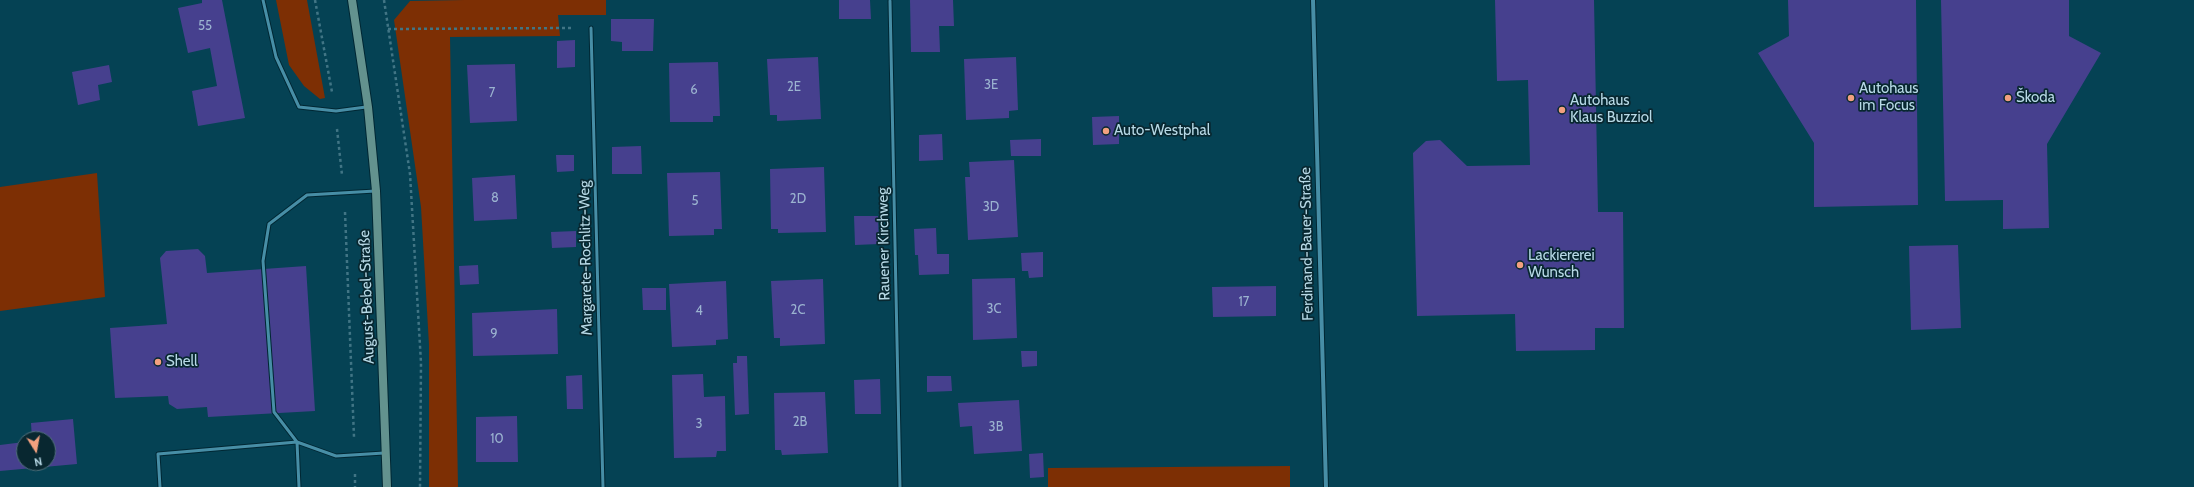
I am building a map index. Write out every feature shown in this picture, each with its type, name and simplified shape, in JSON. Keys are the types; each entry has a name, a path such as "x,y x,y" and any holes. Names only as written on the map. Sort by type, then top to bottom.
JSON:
{"main road":[{"name":"August-Bebel-Straße","path":"352,0 368,107 376,191 387,453 387,487"}],"street":[{"name":"Ferdinand-Bauer-Straße","path":"1313,0 1326,487"}],"lane":[{"path":"263,0 276,57 299,107 336,111 368,107"},
{"name":"Rauener Kirchweg","path":"890,1 900,487"},
{"name":"Margarete-Rochlitz-Weg","path":"591,28 603,487"},
{"path":"299,487 297,442 274,412 263,261 269,224 307,195 376,191"},
{"path":"160,487 158,454 297,442 336,456 387,453"}],"path":[{"path":"315,0 336,111 344,193 352,355 355,487"},
{"path":"384,0 410,174 421,363 420,487"},
{"path":"388,29 591,28"}],"shaded area":[{"path":"276,0 307,0 325,98 320,99 304,86 289,65"},
{"path":"606,0 606,15 558,15 560,36 450,37 458,487 429,487 429,345 421,207 394,20 410,1"},
{"path":"97,173 105,297 0,311 0,187"},
{"path":"1290,466 1290,487 1048,487 1048,468"}],"building":[{"path":"202,0 222,0 245,118 198,126 192,91 217,86 210,48 188,53 178,8 202,3"},
{"path":"839,0 870,0 871,19 839,19"},
{"path":"910,0 953,0 954,26 939,26 940,52 911,52"},
{"path":"1495,0 1594,0 1598,212 1623,212 1624,328 1595,328 1595,350 1516,351 1515,314 1417,316 1413,153 1426,141 1440,140 1467,166 1530,165 1528,80 1497,81"},
{"name":"Autohaus im Focus","path":"1788,0 1916,0 1918,205 1814,207 1814,143 1758,53 1789,36"},
{"name":"Škoda","path":"1941,0 2069,0 2069,36 2101,53 2047,144 2049,228 2003,229 2003,200 1945,201"},
{"path":"611,19 654,19 653,51 622,51 622,42 611,41"},
{"path":"575,40 575,67 557,68 557,41"},
{"path":"818,57 821,119 777,121 777,115 770,115 767,59"},
{"path":"1016,57 1018,110 1009,111 1009,118 966,120 964,59"},
{"path":"718,62 720,116 713,116 713,122 670,122 669,63"},
{"path":"515,64 517,121 470,123 467,65"},
{"path":"109,65 112,82 98,85 100,100 78,105 72,72"},
{"name":"Auto-Westphal","path":"1119,116 1119,144 1093,145 1092,117"},
{"path":"942,134 943,160 919,161 919,135"},
{"path":"1041,139 1041,156 1011,156 1010,140"},
{"path":"641,146 642,174 612,174 612,147"},
{"path":"556,155 574,155 574,171 557,172"},
{"path":"1014,160 1018,237 968,240 965,177 970,177 969,162"},
{"path":"824,167 826,232 778,233 778,229 771,229 770,169"},
{"path":"720,172 722,229 714,229 714,235 669,236 667,173"},
{"path":"515,175 517,219 474,221 472,178"},
{"path":"854,216 878,216 879,244 855,245"},
{"path":"936,228 937,254 949,254 949,274 919,275 918,255 915,255 914,229"},
{"path":"576,231 576,247 552,248 551,232"},
{"path":"1958,245 1961,328 1911,330 1909,246"},
{"path":"198,249 205,256 207,273 306,266 315,411 208,417 207,407 177,409 169,404 168,396 115,398 110,328 167,324 160,258 166,251"},
{"path":"1043,252 1043,277 1029,278 1028,271 1022,271 1021,253"},
{"path":"478,265 479,284 460,285 459,266"},
{"path":"1015,278 1017,338 973,340 972,279"},
{"path":"823,279 825,344 780,346 780,338 774,338 771,281"},
{"path":"726,281 728,339 716,340 716,345 672,347 669,284"},
{"path":"1276,286 1276,316 1213,317 1212,287"},
{"path":"642,288 666,288 666,310 643,310"},
{"path":"557,309 558,354 473,356 472,313"},
{"path":"1021,351 1037,351 1037,366 1022,367"},
{"path":"737,356 747,356 749,414 735,415 733,363 737,363"},
{"path":"703,374 704,397 725,396 726,451 717,451 716,457 674,458 672,375"},
{"path":"582,375 583,409 567,409 566,376"},
{"path":"927,376 951,376 952,391 927,392"},
{"path":"880,379 881,414 855,414 854,380"},
{"path":"825,392 828,453 782,455 781,450 775,450 774,393"},
{"path":"1019,400 1022,451 974,454 972,426 960,427 958,403"},
{"path":"517,416 518,462 476,462 476,417"},
{"path":"73,419 77,464 56,466 56,431 32,431 31,423"},
{"path":"16,443 16,470 0,471 0,445"},
{"path":"1043,453 1044,477 1030,478 1029,454"}],"place":[{"name":"Autohaus im Focus","path":"1851,98"},
{"name":"Škoda","path":"2008,98"},
{"name":"Autohaus Klaus Buzziol","path":"1562,110"},
{"name":"Auto-Westphal","path":"1106,131"},
{"name":"Lackiererei Wunsch","path":"1520,265"},
{"name":"Shell","path":"158,362"}]}
